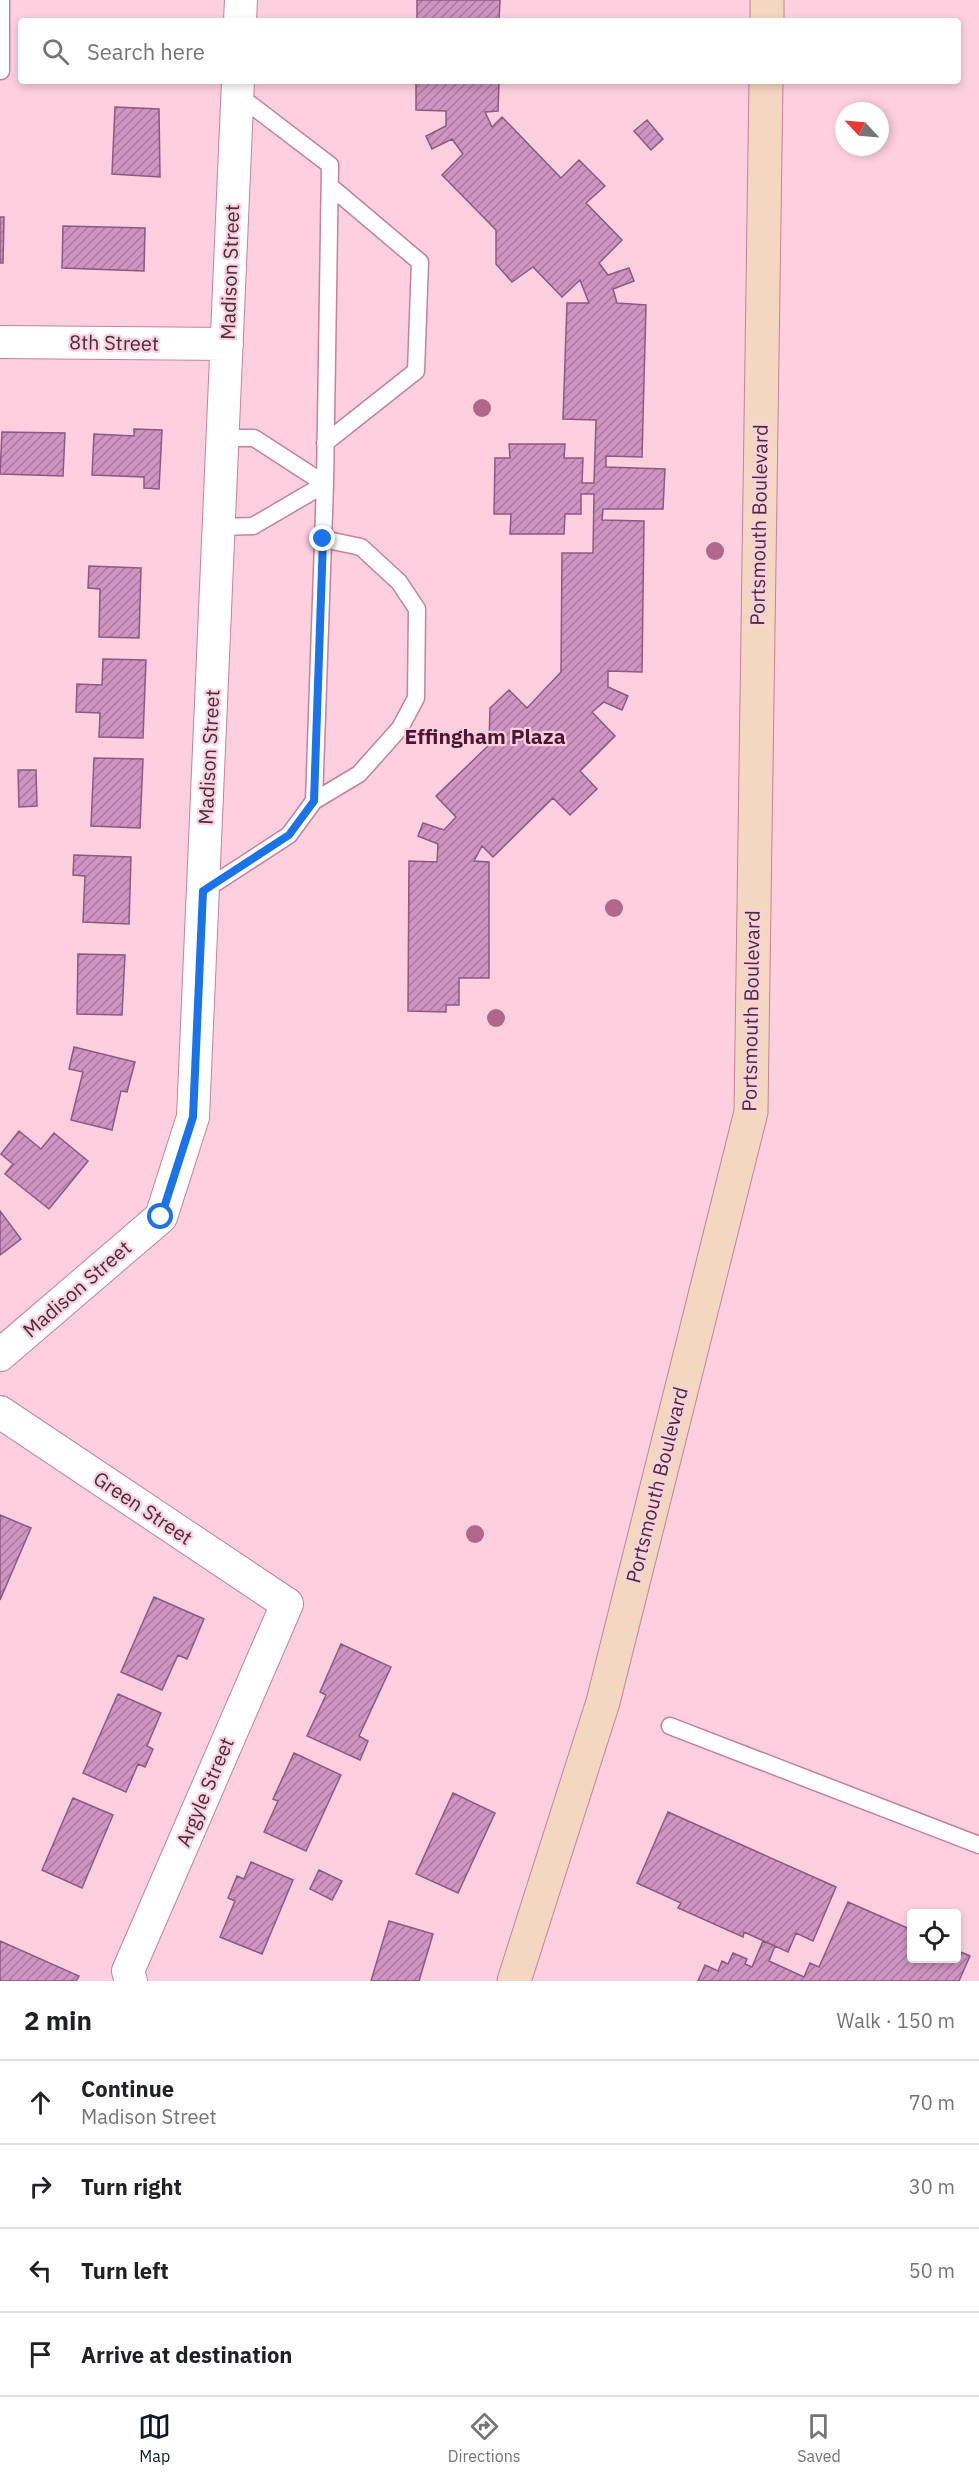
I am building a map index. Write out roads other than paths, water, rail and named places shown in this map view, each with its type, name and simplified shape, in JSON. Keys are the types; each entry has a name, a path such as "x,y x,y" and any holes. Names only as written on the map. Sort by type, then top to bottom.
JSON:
{"main road":[{"path":"767,0 767,18"},
{"name":"Portsmouth Boulevard","path":"514,1981 603,1702 751,1112 766,84"}],"street":[{"path":"240,18 241,0"},
{"name":"Madison Street","path":"0,1355 161,1217 193,1117 238,88"},
{"name":"8th Street","path":"0,342 227,344"},
{"name":"Green Street","path":"0,1412 287,1604"},
{"name":"Argyle Street","path":"132,1981 128,1971 287,1604"}],"lane":[{"path":"1,0 1,71"},
{"path":"238,88 330,165 325,484 314,801"},
{"path":"326,443 416,371 420,262 330,186"},
{"path":"223,438 254,438 325,484"},
{"path":"219,527 253,526 325,484"},
{"path":"203,891 289,835 314,801 359,774 400,728 416,699 417,609 399,582 361,547 323,539"},
{"path":"670,1726 979,1845"}],"district":[{"name":"Effingham Plaza","path":"485,737"}]}
